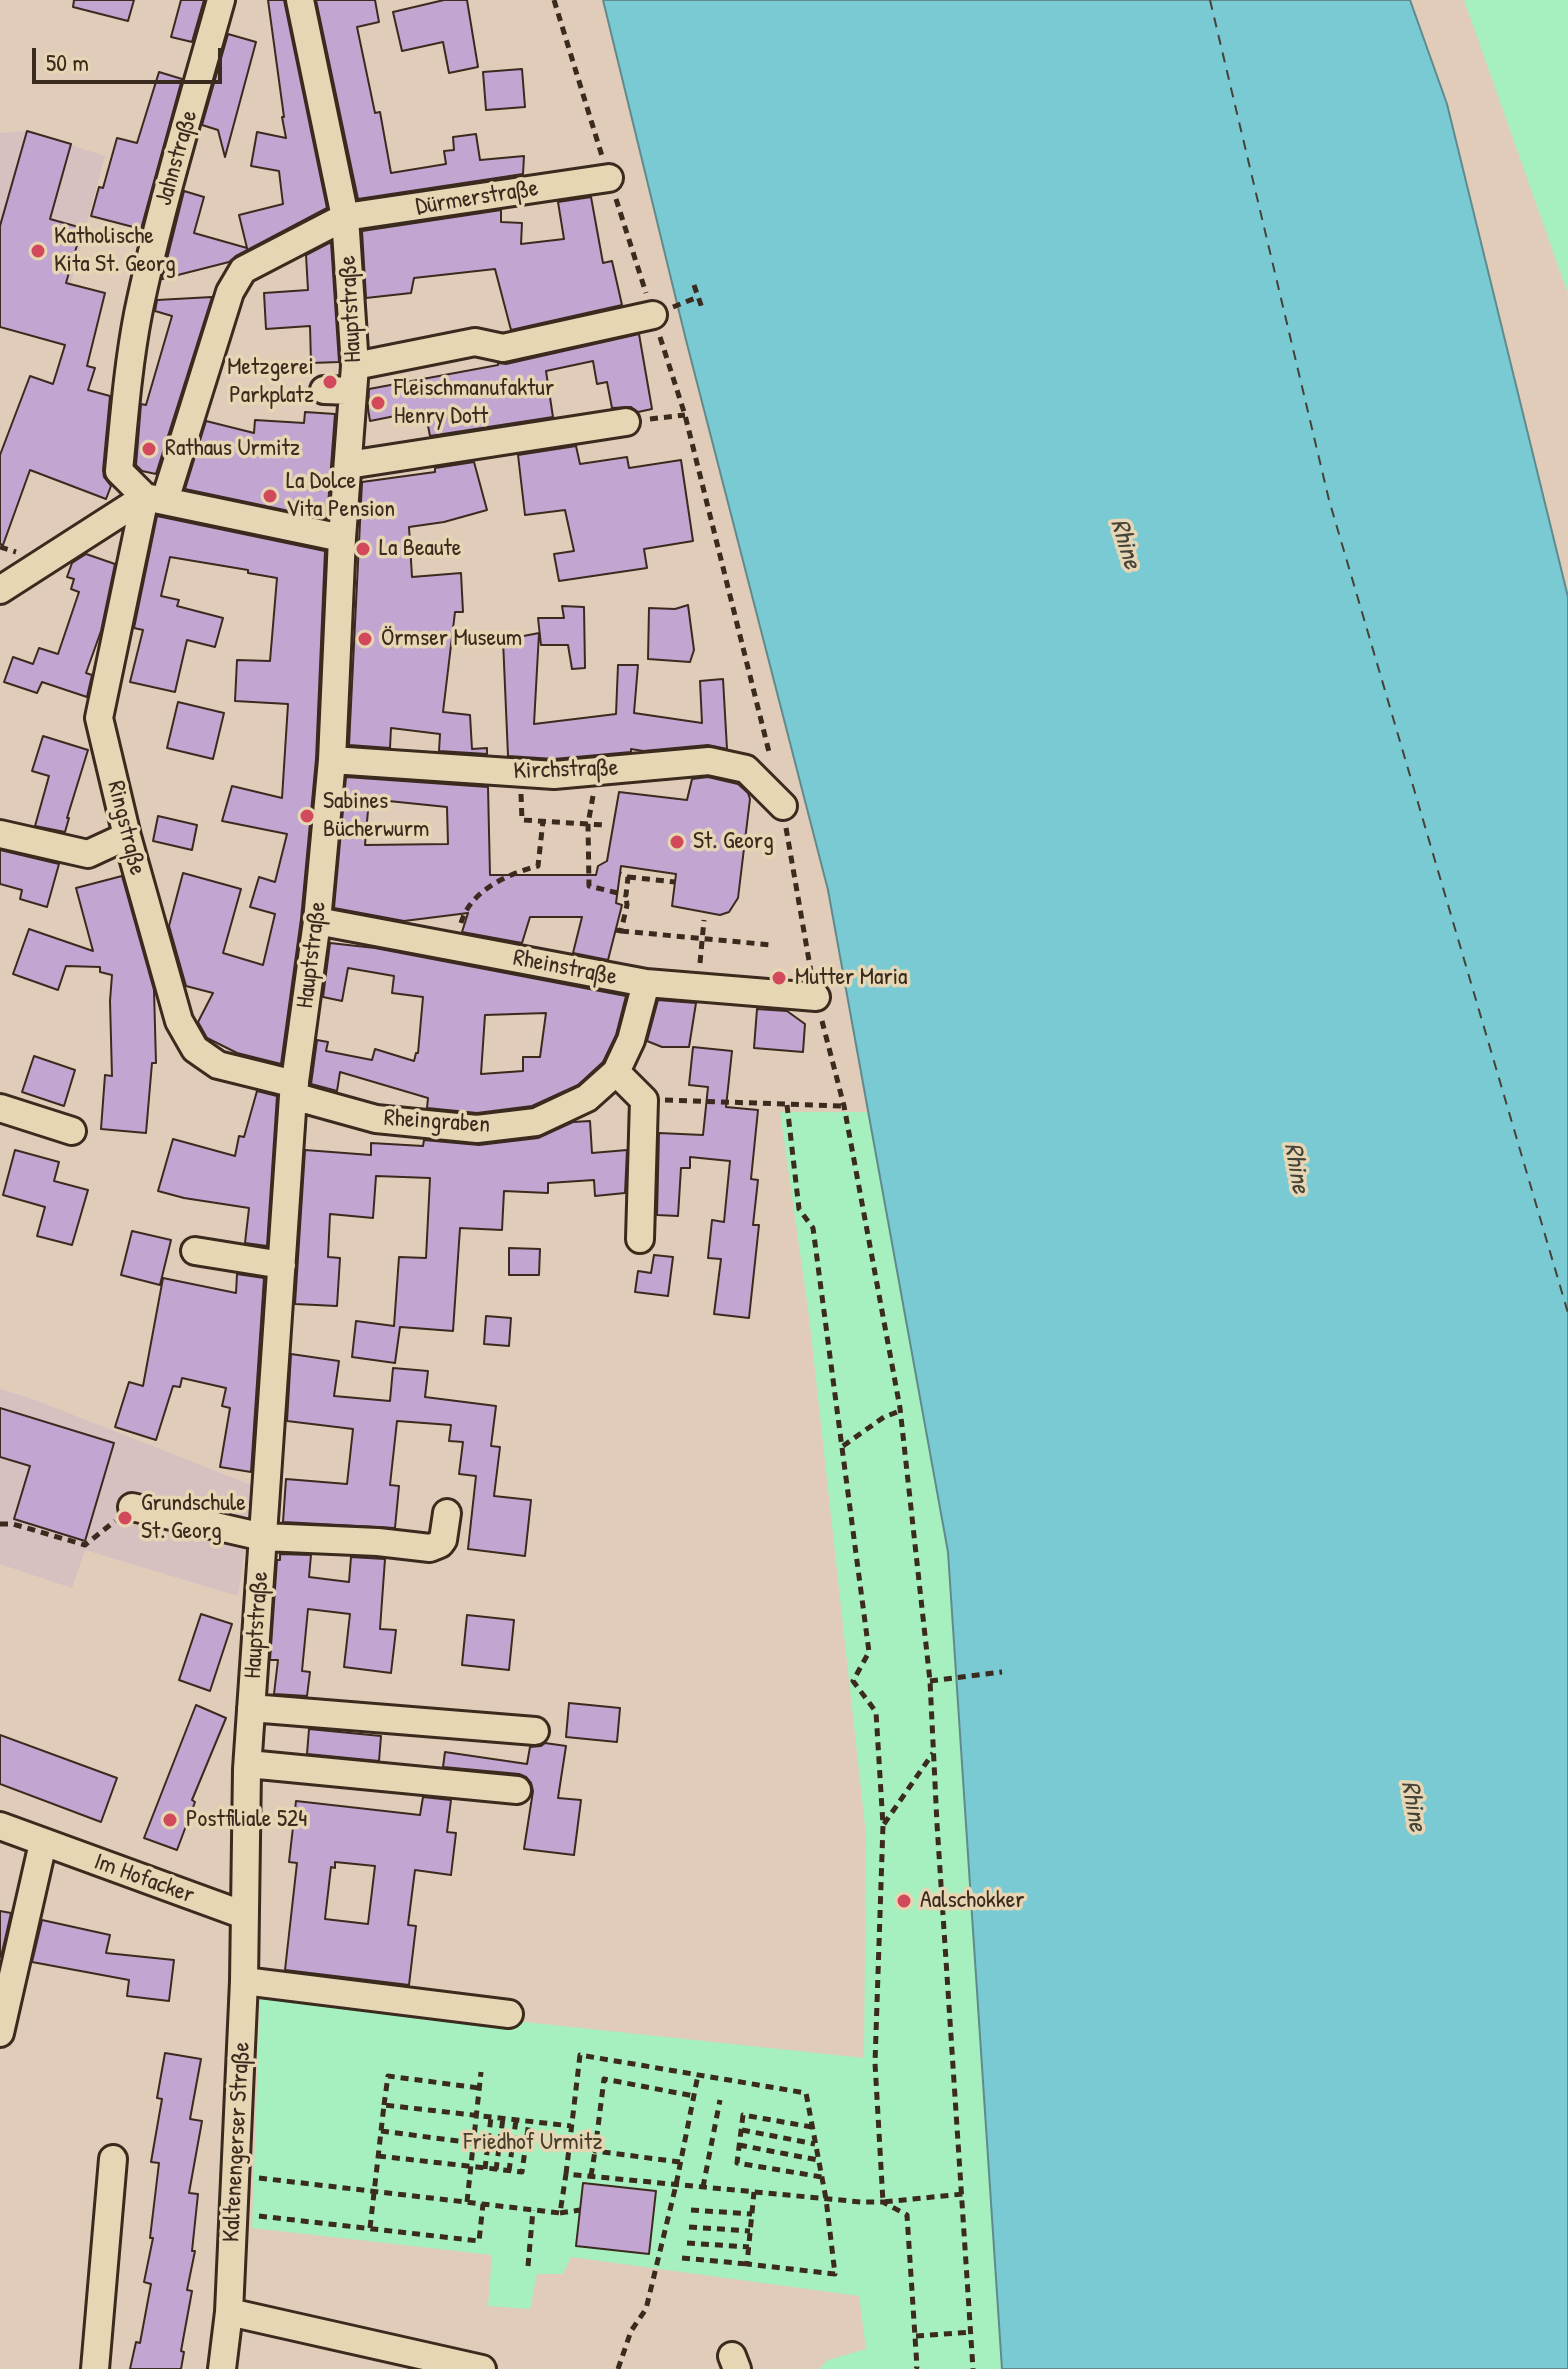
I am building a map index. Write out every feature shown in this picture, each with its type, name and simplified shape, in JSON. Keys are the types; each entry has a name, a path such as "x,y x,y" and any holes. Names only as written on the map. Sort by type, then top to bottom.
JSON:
{"street":[{"name":"Jahnstraße","path":"155,499 119,471 128,375 160,220 221,0"},
{"name":"Hauptstraße","path":"244,1915 251,1708 294,1090 317,921 332,760 342,538 354,378 345,217 300,0"},
{"name":"Dürmerstraße","path":"155,499 230,292 243,270 345,217 609,178"},
{"path":"324,390 475,342 503,348 653,315"},
{"path":"348,465 626,422"},
{"path":"0,590 155,499 342,538"},
{"name":"Ringstraße","path":"155,499 99,718 127,836 179,1021 195,1049 218,1065 294,1090"},
{"name":"Kirchstraße","path":"332,760 554,775 709,761 746,769 783,806"},
{"path":"0,834 88,854 127,836"},
{"name":"Rheinstraße","path":"317,921 646,983 816,997"},
{"name":"Rheingraben","path":"294,1090 376,1119 477,1129 536,1122 587,1098 616,1072 631,1040 646,983"},
{"path":"616,1072 644,1100 640,1239"},
{"path":"0,1108 72,1131"},
{"path":"195,1251 282,1265"},
{"path":"132,1507 263,1537 378,1542 430,1548 443,1540 447,1513"},
{"path":"251,1708 535,1731"},
{"path":"248,1764 517,1790"},
{"name":"Im Hofacker","path":"0,1826 244,1915"},
{"path":"0,2033 43,1843"},
{"name":"Kaltenengerser Straße","path":"222,2369 229,2312 244,1981 244,1915"},
{"path":"244,1981 509,2014"},
{"path":"95,2369 113,2159"},
{"path":"229,2312 482,2369"}],"path":[{"path":"554,0 685,415 771,761"},
{"path":"694,285 702,308"},
{"path":"626,422 685,415"},
{"path":"521,773 522,820 604,825"},
{"path":"783,806 816,997 844,1106 900,1411 930,1681 973,2369"},
{"path":"454,947 466,907 515,872 538,866 543,821"},
{"path":"588,824 589,886 626,895"},
{"path":"620,874 675,882"},
{"path":"628,877 627,905 618,931 772,945"},
{"path":"698,974 704,920"},
{"path":"644,1100 844,1106"},
{"path":"787,1105 799,1209 813,1228 869,1652 853,1681 876,1712 883,1825 875,2063 883,2202"},
{"path":"843,1446 884,1417 900,1411"},
{"path":"0,1524 13,1524 85,1545 132,1507"},
{"path":"930,1681 1002,1672"},
{"path":"883,1825 933,1752"},
{"path":"560,2213 580,2055 806,2093 826,2199 835,2274 682,2258"},
{"path":"467,2202 481,2072"},
{"path":"618,2369 631,2331 646,2309 698,2075"},
{"path":"370,2228 388,2076 479,2088"},
{"path":"591,2176 604,2079 694,2096"},
{"path":"703,2187 720,2100"},
{"path":"384,2105 571,2126"},
{"path":"812,2127 743,2115 737,2163 822,2177"},
{"path":"485,2169 491,2117"},
{"path":"496,2170 503,2118"},
{"path":"509,2171 516,2120"},
{"path":"378,2156 522,2172 529,2121"},
{"path":"741,2130 815,2144"},
{"path":"381,2131 474,2143"},
{"path":"739,2145 818,2160"},
{"path":"595,2151 680,2162"},
{"path":"566,2174 883,2202 963,2194"},
{"path":"258,2190 256,2177 560,2213 580,2210"},
{"path":"747,2264 754,2192"},
{"path":"883,2202 907,2215 916,2369"},
{"path":"257,2203 256,2216 479,2241 483,2204"},
{"path":"528,2266 533,2210"},
{"path":"691,2210 752,2214"},
{"path":"689,2227 750,2231"},
{"path":"687,2243 749,2247"},
{"path":"916,2336 972,2332"}],"shaded area":[{"name":"Katholische Kita St. Georg","path":"27,131 105,156 55,343 0,327 0,133"},
{"name":"Grundschule St. Georg","path":"0,1389 254,1486 238,1596 85,1550 72,1588 0,1564"}],"green space":[{"path":"1464,0 1568,0 1568,294"},
{"name":"Friedhof Urmitz","path":"780,1112 868,1112 948,1552 1002,2369 819,2369 828,2360 866,2349 859,2296 571,2257 563,2274 537,2274 530,2309 488,2306 492,2255 252,2228 260,1994 864,2058 866,1835 809,1316"}],"water":[{"name":"Rhine","path":"603,0 1410,0 1447,104 1568,597 1568,2369 1002,2369 948,1552 828,890 686,340"}],"building":[{"path":"74,0 134,0 128,21 73,7"},
{"path":"181,0 204,0 192,42 171,37"},
{"path":"268,0 284,0 327,208 229,262 162,279 184,191 204,197 194,233 247,248 239,215 283,204 279,171 251,166 257,132 286,138"},
{"path":"316,0 375,0 379,22 357,27 375,113 380,112 391,173 446,164 444,151 454,150 453,137 476,134 480,160 524,156 523,174 358,199"},
{"path":"444,0 467,0 478,67 449,73 443,42 402,51 393,12"},
{"path":"228,34 256,42 225,157 218,130 202,125"},
{"path":"522,69 525,107 486,110 483,72"},
{"path":"159,72 182,79 141,229 91,216 99,187 103,188 117,138 137,143"},
{"path":"27,131 71,144 50,219 82,228 66,283 105,293 87,366 95,368 88,390 110,396 103,470 111,486 106,499 30,470 3,545 0,544 0,455 30,376 53,384 65,345 0,327 0,226"},
{"path":"591,197 603,263 612,261 622,305 511,330 495,269 414,278 411,293 366,298 362,231 501,210 501,222 522,223 521,244 564,239 558,202"},
{"path":"331,242 339,362 311,363 310,326 266,329 264,293 308,290 306,255"},
{"path":"212,297 156,474 142,471 136,465 141,404 146,405 172,316 155,311 157,300"},
{"path":"639,334 652,409 638,412 631,407 612,408 607,382 597,384 593,361 546,371 553,417 430,436 425,410 370,421 369,389 498,363 506,364"},
{"path":"305,412 335,414 327,519 185,489 206,421 254,433 255,420 304,423"},
{"path":"576,446 580,464 627,457 629,468 681,460 693,541 644,549 647,568 559,581 554,554 574,551 565,510 525,515 518,455"},
{"path":"474,462 487,510 444,522 409,527 412,577 461,573 463,612 455,612 443,712 470,715 472,749 487,748 487,754 439,751 440,734 391,728 390,748 349,745 362,482 435,472 435,468"},
{"path":"157,516 325,551 316,759 301,919 281,1064 237,1053 207,1038 198,1022 213,993 186,986 169,926 183,873 241,889 223,953 263,965 275,914 250,907 259,877 275,882 287,834 222,821 232,786 282,798 288,704 235,701 237,660 270,661 277,578 170,557 161,596 179,600 177,606 223,618 215,647 187,640 175,692 130,682 143,630 134,628"},
{"path":"86,554 115,564 101,631 86,673 92,675 87,697 42,682 37,693 4,682 13,657 33,664 39,648 58,654 79,592 71,589 74,579 67,577 72,563"},
{"path":"688,605 694,650 690,662 648,659 649,608 675,609"},
{"path":"562,606 584,607 585,668 572,669 568,645 541,645 538,618 564,618"},
{"path":"539,633 534,724 616,714 618,665 638,665 634,713 702,723 700,681 723,679 727,749 708,745 643,751 631,749 631,752 554,759 508,756 503,640"},
{"path":"178,702 224,713 213,759 167,748"},
{"path":"43,736 88,750 65,832 35,826 49,776 32,771"},
{"path":"346,777 488,787 490,875 596,875 598,866 607,861 619,792 687,800 692,779 708,777 738,784 750,799 738,898 729,912 720,915 672,906 676,874 621,866 616,903 622,905 608,960 573,953 582,917 530,917 522,943 462,932 468,913 404,921 334,908","holes":["369,799 447,807 448,844 365,845"]},
{"path":"158,816 197,825 192,850 153,841"},
{"path":"0,850 59,864 47,907 20,899 22,890 0,884"},
{"path":"122,876 154,990 156,1063 152,1063 146,1133 101,1129 105,1075 112,1076 112,975 100,972 100,967 66,966 58,990 13,974 29,929 93,951 76,888"},
{"path":"330,943 375,948 626,996 616,1035 603,1062 578,1085 532,1106 477,1113 427,1108 428,1098 340,1072 337,1091 311,1084 317,1040 328,1042 326,1051 372,1060 375,1049 414,1061 418,1053 423,997 392,993 394,976 348,968 342,1001 323,997","holes":["546,1013 540,1057 523,1057 523,1071 481,1074 485,1015"]},
{"path":"658,1000 696,1003 689,1047 662,1047 647,1041"},
{"path":"757,1009 787,1011 805,1024 803,1052 754,1048"},
{"path":"693,1047 732,1051 726,1107 758,1110 751,1179 758,1180 753,1225 759,1225 749,1318 714,1314 721,1259 708,1258 712,1220 724,1222 730,1161 690,1157 690,1168 681,1168 678,1216 657,1215 659,1133 703,1135 708,1087 689,1085"},
{"path":"34,1056 75,1070 64,1106 22,1092"},
{"path":"257,1091 277,1096 267,1246 245,1243 249,1208 158,1191 173,1139 235,1156 239,1136 244,1137"},
{"path":"590,1121 592,1153 627,1150 625,1193 595,1196 594,1180 548,1183 548,1193 504,1191 502,1230 460,1228 453,1331 400,1327 395,1363 352,1357 356,1321 394,1326 399,1257 426,1258 430,1178 376,1176 373,1218 330,1214 328,1257 340,1258 337,1306 295,1304 305,1150 371,1155 371,1143 423,1146 424,1140 479,1145 538,1138 573,1122"},
{"path":"15,1150 59,1162 54,1181 88,1190 72,1245 37,1236 45,1207 3,1195"},
{"path":"132,1231 171,1240 160,1285 121,1275"},
{"path":"509,1248 540,1249 539,1275 509,1275"},
{"path":"654,1255 673,1257 668,1296 635,1292 638,1271 651,1273"},
{"path":"237,1274 264,1278 251,1472 220,1467 230,1408 222,1406 226,1388 182,1378 180,1387 173,1386 156,1440 115,1427 129,1382 143,1386 163,1278 236,1293"},
{"path":"486,1316 511,1318 509,1346 484,1344"},
{"path":"291,1354 339,1361 334,1396 390,1401 393,1368 428,1371 425,1397 496,1406 491,1446 500,1447 494,1496 531,1500 525,1556 468,1549 476,1476 459,1474 463,1442 449,1441 451,1425 397,1421 390,1485 399,1486 395,1528 283,1522 286,1479 347,1484 353,1429 287,1421"},
{"path":"0,1408 114,1443 85,1541 14,1519 30,1466 0,1457"},
{"path":"280,1554 311,1555 309,1577 349,1582 351,1557 385,1559 380,1629 396,1630 391,1673 344,1667 350,1614 308,1609 302,1671 310,1672 307,1696 274,1694 278,1660 270,1660 277,1560 280,1560"},
{"path":"201,1614 232,1624 210,1691 179,1680"},
{"path":"467,1615 514,1620 509,1670 462,1665"},
{"path":"569,1703 620,1708 617,1742 566,1737"},
{"path":"196,1705 226,1718 192,1800 195,1802 177,1850 144,1838"},
{"path":"309,1729 381,1736 379,1761 307,1754"},
{"path":"0,1735 117,1778 101,1822 0,1784"},
{"path":"545,1743 566,1746 558,1798 581,1800 574,1855 524,1849 533,1791 526,1777 443,1767 445,1752 527,1764 530,1747"},
{"path":"423,1797 451,1800 447,1832 456,1833 451,1875 415,1870 408,1925 416,1926 409,1985 285,1970 297,1863 289,1862 296,1801 420,1815","holes":["335,1862 375,1866 368,1924 325,1919 331,1867 335,1868"]},
{"path":"0,1911 11,1913 1,1957 0,1957"},
{"path":"42,1920 110,1935 106,1953 174,1960 169,2001 127,1996 129,1980 32,1962"},
{"path":"165,2053 201,2059 190,2119 202,2121 189,2193 198,2194 192,2251 195,2251 187,2290 192,2291 181,2351 184,2352 181,2369 130,2369 136,2342 140,2343 151,2284 144,2282 153,2238 150,2238 159,2163 151,2162 162,2099 157,2098"},
{"path":"583,2183 656,2191 649,2254 576,2246"}],"ferry route":[{"path":"1210,0 1329,500 1568,1313"}],"place":[{"name":"Katholische Kita St. Georg","path":"38,251"},
{"name":"Metzgerei Parkplatz","path":"330,382"},
{"name":"Fleischmanufaktur Henry Dott","path":"378,403"},
{"name":"Rathaus Urmitz","path":"149,449"},
{"name":"La Dolce Vita Pension","path":"270,496"},
{"name":"La Beaute","path":"363,549"},
{"name":"Örmser Museum","path":"365,639"},
{"name":"Sabines Bücherwurm","path":"307,816"},
{"name":"St. Georg","path":"677,842"},
{"name":"Mutter Maria","path":"779,978"},
{"name":"Grundschule St. Georg","path":"125,1518"},
{"name":"Postfiliale 524","path":"170,1820"},
{"name":"Aalschokker","path":"904,1901"}]}
